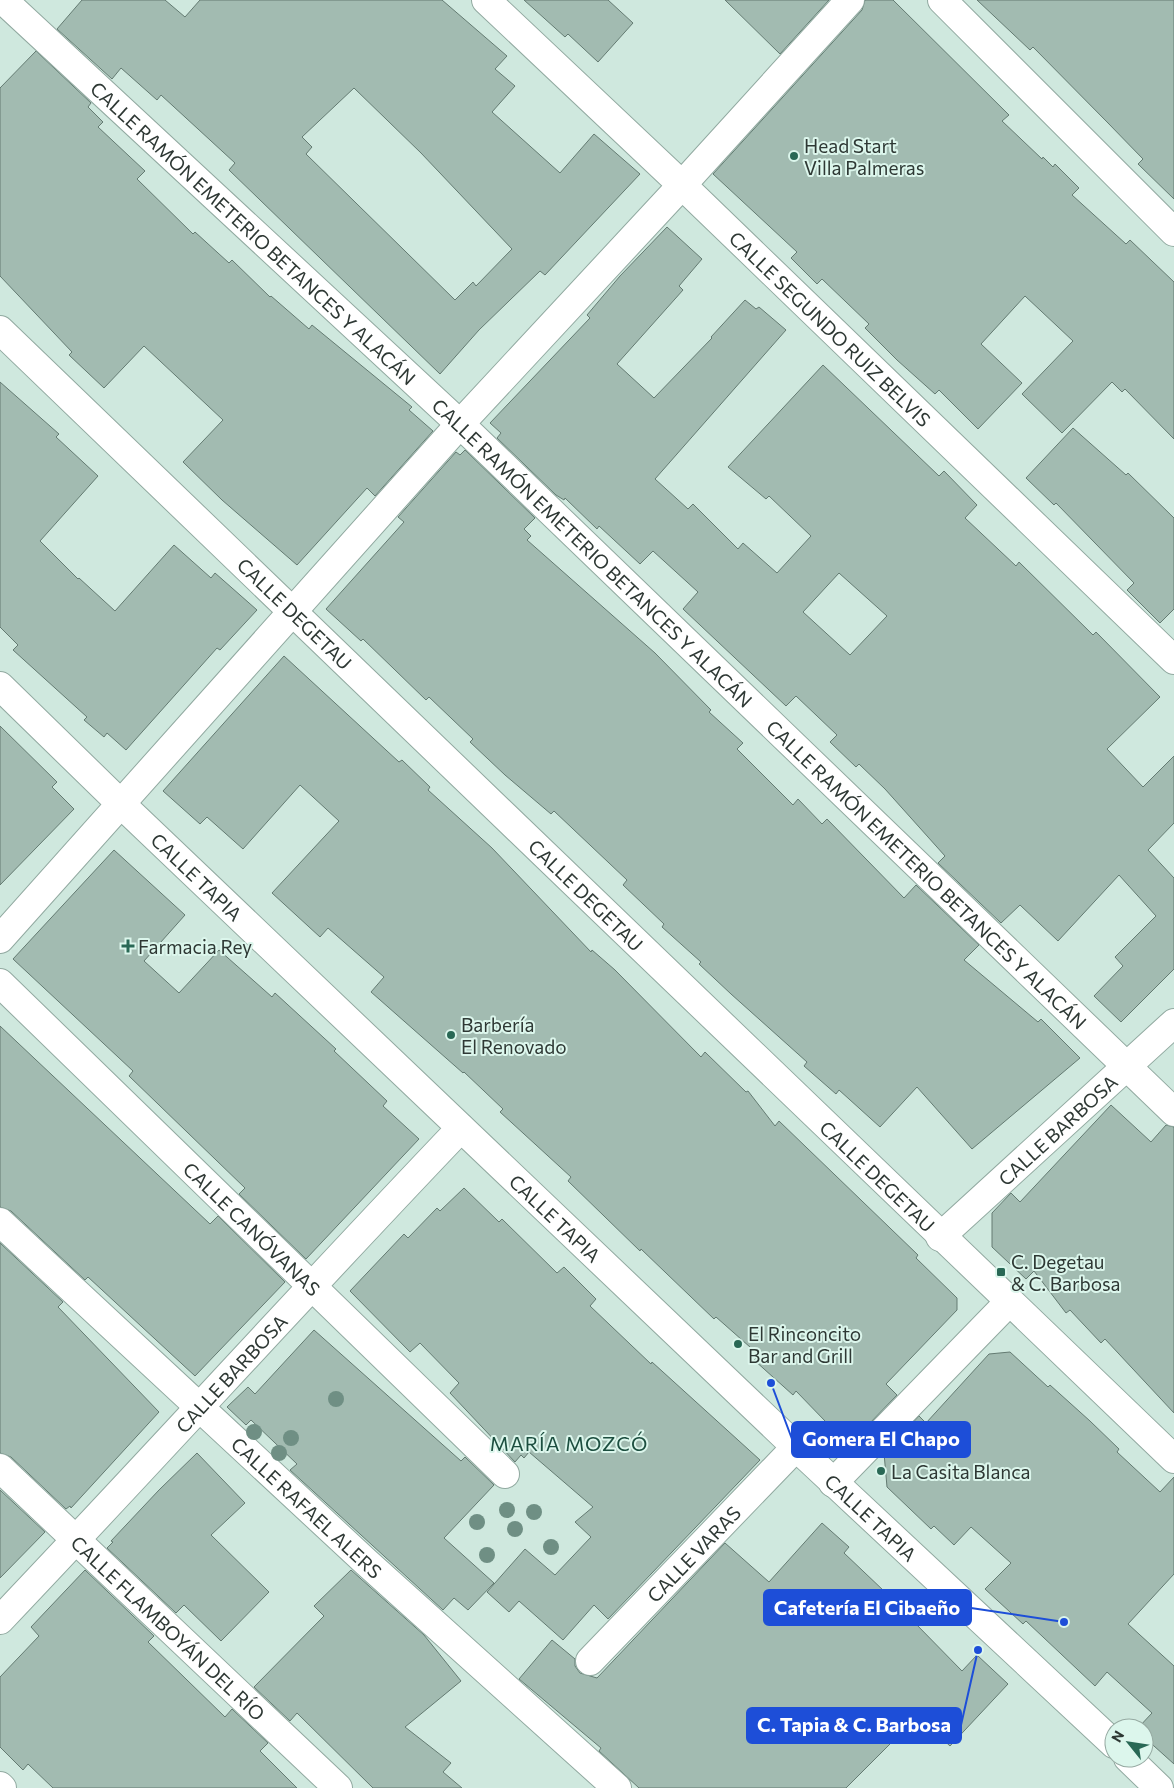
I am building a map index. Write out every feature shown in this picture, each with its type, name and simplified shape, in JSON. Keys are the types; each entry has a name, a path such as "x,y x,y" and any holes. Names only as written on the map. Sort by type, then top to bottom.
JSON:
{"street":[{"name":"CALLE RAMÓN EMETERIO BETANCES Y ALACÁN","path":"3,0 460,424 1174,1112"},
{"name":"CALLE SEGUNDO RUIZ BELVIS","path":"486,0 682,185 1174,660"},
{"path":"0,939 120,803 295,611 460,424 682,185 850,0"},
{"path":"942,0 1174,232"},
{"name":"CALLE DEGETAU","path":"0,330 295,611 940,1237 1174,1459"},
{"name":"CALLE TAPIA","path":"0,686 120,803 796,1447 1104,1735"},
{"name":"CALLE CANÓVANAS","path":"0,983 505,1474"},
{"name":"CALLE BARBOSA","path":"940,1237 1174,1023"},
{"name":"CALLE BARBOSA","path":"0,1620 200,1408 310,1285 461,1128"},
{"name":"CALLE RAFAEL ALERS","path":"0,1222 524,1706 617,1788"},
{"path":"834,1483 1008,1302"},
{"name":"CALLE VARAS","path":"590,1661 796,1447"},
{"name":"CALLE FLAMBOYÁN DEL RÍO","path":"0,1468 338,1788"},
{"path":"1138,1768 1159,1788"}],"building":[{"path":"82,0 165,0 185,17 200,0 442,0 507,56 495,69 515,86 492,112 560,173 594,134 640,174 545,275 540,271 479,330 440,374 229,170 235,163 161,95 157,100 121,68 112,79 57,29","holes":["354,88 421,153 512,249 476,286 473,282 455,300 306,154 312,147 302,137"]},
{"path":"524,0 608,0 633,23 598,62 568,34 565,37"},
{"path":"725,0 829,0 780,54"},
{"path":"865,0 893,0 1009,115 1002,121 1042,159 1043,157 1053,167 1055,164 1079,188 1072,195 1126,244 1130,240 1174,282 1174,439 1125,389 1122,392 1112,382 1062,433 1022,394 1073,341 1025,296 981,344 1022,383 978,429 939,390 935,394 897,360 865,328 869,324 822,279 817,284 791,258 797,252 713,174 862,10"},
{"path":"977,0 1174,0 1174,199 1138,164 1143,159 1033,47 1030,50"},
{"path":"36,51 91,103 88,107 103,122 98,127 145,171 137,179 193,234 195,232 229,263 232,260 270,297 309,329 312,325 412,407 409,410 433,431 375,496 367,488 297,565 222,500 183,462 223,420 144,346 104,388 69,355 72,352 0,276 0,88"},
{"path":"667,227 702,259 679,286 683,290 617,364 654,398 712,338 745,300 756,309 759,307 786,330 655,479 688,509 693,504 738,549 743,543 777,573 811,536 769,496 766,499 728,467 823,365 939,476 944,471 977,505 965,518 1016,566 1019,562 1093,635 1096,632 1160,697 1107,749 1143,787 1174,756 1174,823 1148,850 1174,878 1174,969 1121,1022 1094,996 1123,966 1115,957 1156,916 1119,875 1058,941 1020,905 1001,923 938,863 945,856 885,789 859,764 856,767 830,742 837,735 796,696 786,706 683,609 698,592 653,551 640,564 599,526 597,529 565,498 564,500 556,495 497,438 501,433 490,423 590,318 587,315 620,276","holes":["839,573 887,616 850,655 803,612"]},
{"path":"0,382 59,434 56,437 98,476 40,541 78,579 115,611 174,545 211,578 215,573 257,610 220,650 217,648 126,750 107,733 104,737 84,720 87,717 13,650 18,645 0,627"},
{"path":"1073,428 1126,475 1128,473 1174,518 1174,609 1160,623 1127,590 1134,583 1056,503 1054,505 1026,478"},
{"path":"465,450 535,518 524,529 531,536 527,540 655,653 711,710 709,712 743,743 737,749 793,805 798,799 822,824 827,819 904,898 916,885 979,945 964,960 1038,1022 1041,1019 1080,1058 972,1149 917,1087 880,1127 839,1090 836,1094 804,1066 807,1062 699,964 701,962 662,927 664,924 623,885 627,880 554,811 551,814 505,775 470,742 473,739 429,697 426,700 363,639 361,641 326,609 404,522 398,517 456,452 460,455"},
{"path":"284,656 399,762 402,760 430,787 428,790 492,848 591,952 592,950 615,970 701,1057 705,1052 746,1092 748,1091 775,1126 779,1121 918,1255 916,1258 957,1298 957,1310 886,1384 897,1395 868,1425 826,1422 796,1391 793,1395 754,1360 759,1355 716,1317 714,1319 568,1181 571,1177 500,1112 503,1109 464,1072 371,992 384,977 328,928 320,937 272,893 339,821 300,785 243,849 207,817 200,824 163,791"},
{"path":"0,726 57,782 52,787 74,809 0,885"},
{"path":"114,850 185,915 144,961 179,993 219,950 272,997 275,993 336,1049 334,1051 387,1101 383,1106 419,1139 306,1259 239,1194 245,1188 129,1076 133,1071 13,959"},
{"path":"0,1026 210,1224 218,1216 285,1282 195,1376 88,1277 85,1280 11,1211 0,1207"},
{"path":"1111,1105 1151,1142 1166,1125 1174,1127 1174,1413 1105,1339 1101,1343 1070,1310 1066,1313 1034,1271 1026,1279 992,1247 992,1213 1011,1193 1020,1202"},
{"path":"464,1188 499,1222 502,1219 557,1273 564,1267 596,1299 590,1306 651,1364 652,1362 760,1460 608,1619 594,1605 563,1640 519,1601 509,1612 487,1592 525,1549 555,1575 591,1537 575,1522 593,1507 529,1452 524,1458 521,1455 515,1462 450,1393 459,1383 420,1343 410,1352 350,1291 404,1234 408,1238 437,1208 440,1211"},
{"path":"0,1243 63,1302 58,1307 159,1412 71,1508 70,1506 66,1509 11,1457 0,1453"},
{"path":"314,1330 461,1461 465,1457 494,1485 444,1538 494,1583 468,1610 454,1598 443,1610 290,1470 297,1464 251,1420 246,1425 227,1407 248,1387 255,1394"},
{"path":"1010,1352 1048,1387 1050,1385 1090,1421 1119,1449 1117,1452 1160,1492 1174,1477 1174,1574 1128,1624 1174,1666 1174,1764 1154,1746 1154,1718 1147,1718 1152,1713 1107,1672 1095,1686 1026,1621 1023,1624 985,1589 1011,1563 971,1527 954,1545 934,1526 931,1529 887,1487 884,1453 919,1416 926,1423 989,1354"},
{"path":"197,1453 245,1503 211,1535 269,1592 221,1641 184,1605 176,1613 107,1548 113,1542 111,1541 159,1490"},
{"path":"0,1490 45,1532 0,1578"},
{"path":"822,1523 849,1547 844,1553 892,1599 897,1594 919,1617 914,1622 962,1671 977,1655 1008,1684 950,1746 918,1716 846,1788 639,1788 599,1751 601,1748 519,1679 552,1640 575,1659 575,1666 580,1673 597,1678 725,1543 769,1582"},
{"path":"85,1570 154,1636 148,1642 225,1717 232,1709 268,1743 260,1751 297,1788 53,1788 28,1764 23,1770 0,1747 0,1677 39,1636 31,1627"},
{"path":"351,1570 424,1635 461,1681 405,1727 451,1763 443,1772 462,1788 373,1788 297,1713 290,1721 254,1687 324,1616 314,1606"}],"place":[{"name":"Head Start Villa Palmeras","path":"794,156"},
{"name":"Farmacia Rey","path":"128,946"},
{"name":"Barbería El Renovado","path":"451,1035"},
{"name":"C. Degetau & C. Barbosa","path":"1001,1272"},
{"name":"El Rinconcito Bar and Grill","path":"738,1344"},
{"name":"Gomera El Chapo","path":"771,1383"},
{"name":"La Casita Blanca","path":"881,1471"},
{"name":"Cafetería El Cibaeño","path":"1064,1622"},
{"name":"C. Tapia & C. Barbosa","path":"978,1650"}],"district":[{"name":"MARÍA MOZCÓ","path":"569,1443"}]}
